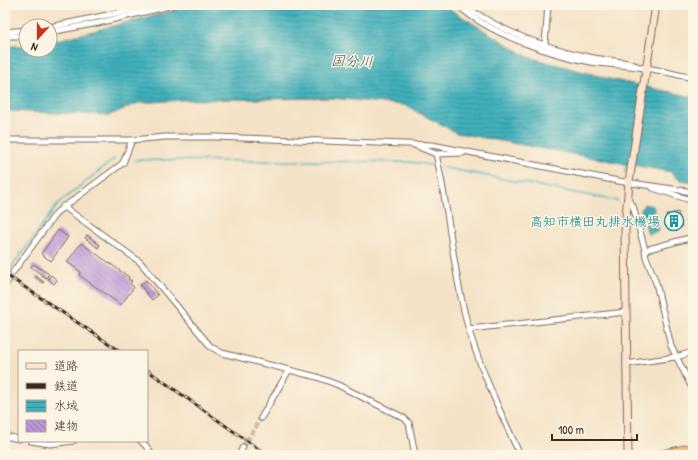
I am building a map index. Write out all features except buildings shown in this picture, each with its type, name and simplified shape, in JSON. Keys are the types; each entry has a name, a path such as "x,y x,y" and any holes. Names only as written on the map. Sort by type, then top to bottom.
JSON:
{"highway":[{"path":"662,455 693,448"}],"street":[{"path":"121,5 123,12"},
{"path":"58,25 155,5"},
{"path":"58,31 105,22 174,5"},
{"path":"458,5 497,32 554,49 590,62 693,75"},
{"path":"464,5 504,29 545,44 554,49"},
{"path":"545,44 548,5"},
{"path":"628,455 625,230 629,180 644,69 656,5"},
{"path":"5,32 18,31"},
{"path":"5,36 18,36"},
{"path":"673,73 693,78"},
{"path":"5,140 132,140 165,137 215,137 432,145 693,192"},
{"path":"13,272 50,221 63,206 123,162 132,140"},
{"path":"410,144 437,157 474,153"},
{"path":"437,157 453,253 470,329 499,411 520,455"},
{"path":"648,185 691,200 693,211"},
{"path":"627,199 633,206 646,257 656,283 676,358 693,390"},
{"path":"63,206 140,262 211,347 222,353 338,385 404,418 409,424 415,455"},
{"path":"645,250 693,237"},
{"path":"470,329 626,312"},
{"path":"626,364 676,358 693,352"},
{"path":"260,418 288,370"},
{"path":"5,436 18,439"},
{"path":"37,442 50,444 65,442"},
{"path":"142,442 152,455"},
{"path":"239,455 243,447"}],"water":[{"name":"国分川","path":"194,5 443,5 528,57 614,80 693,97 693,182 684,181 675,177 671,172 457,133 404,105 333,98 183,100 138,103 110,115 5,111 5,46 18,46 18,58 58,58 58,40"},
{"path":"644,204 653,206 659,231 648,234 641,210"}],"waterway":[{"path":"11,268 59,203 114,159"},
{"path":"135,160 410,162 436,166"},
{"path":"625,172 626,164"},
{"path":"440,167 618,201"}],"tunnel":[{"path":"243,447 261,418"}],"railway":[{"path":"5,274 119,350"},
{"path":"148,371 267,455"}],"place":[{"name":"高知市横田丸排水機場","path":"674,221"}]}
